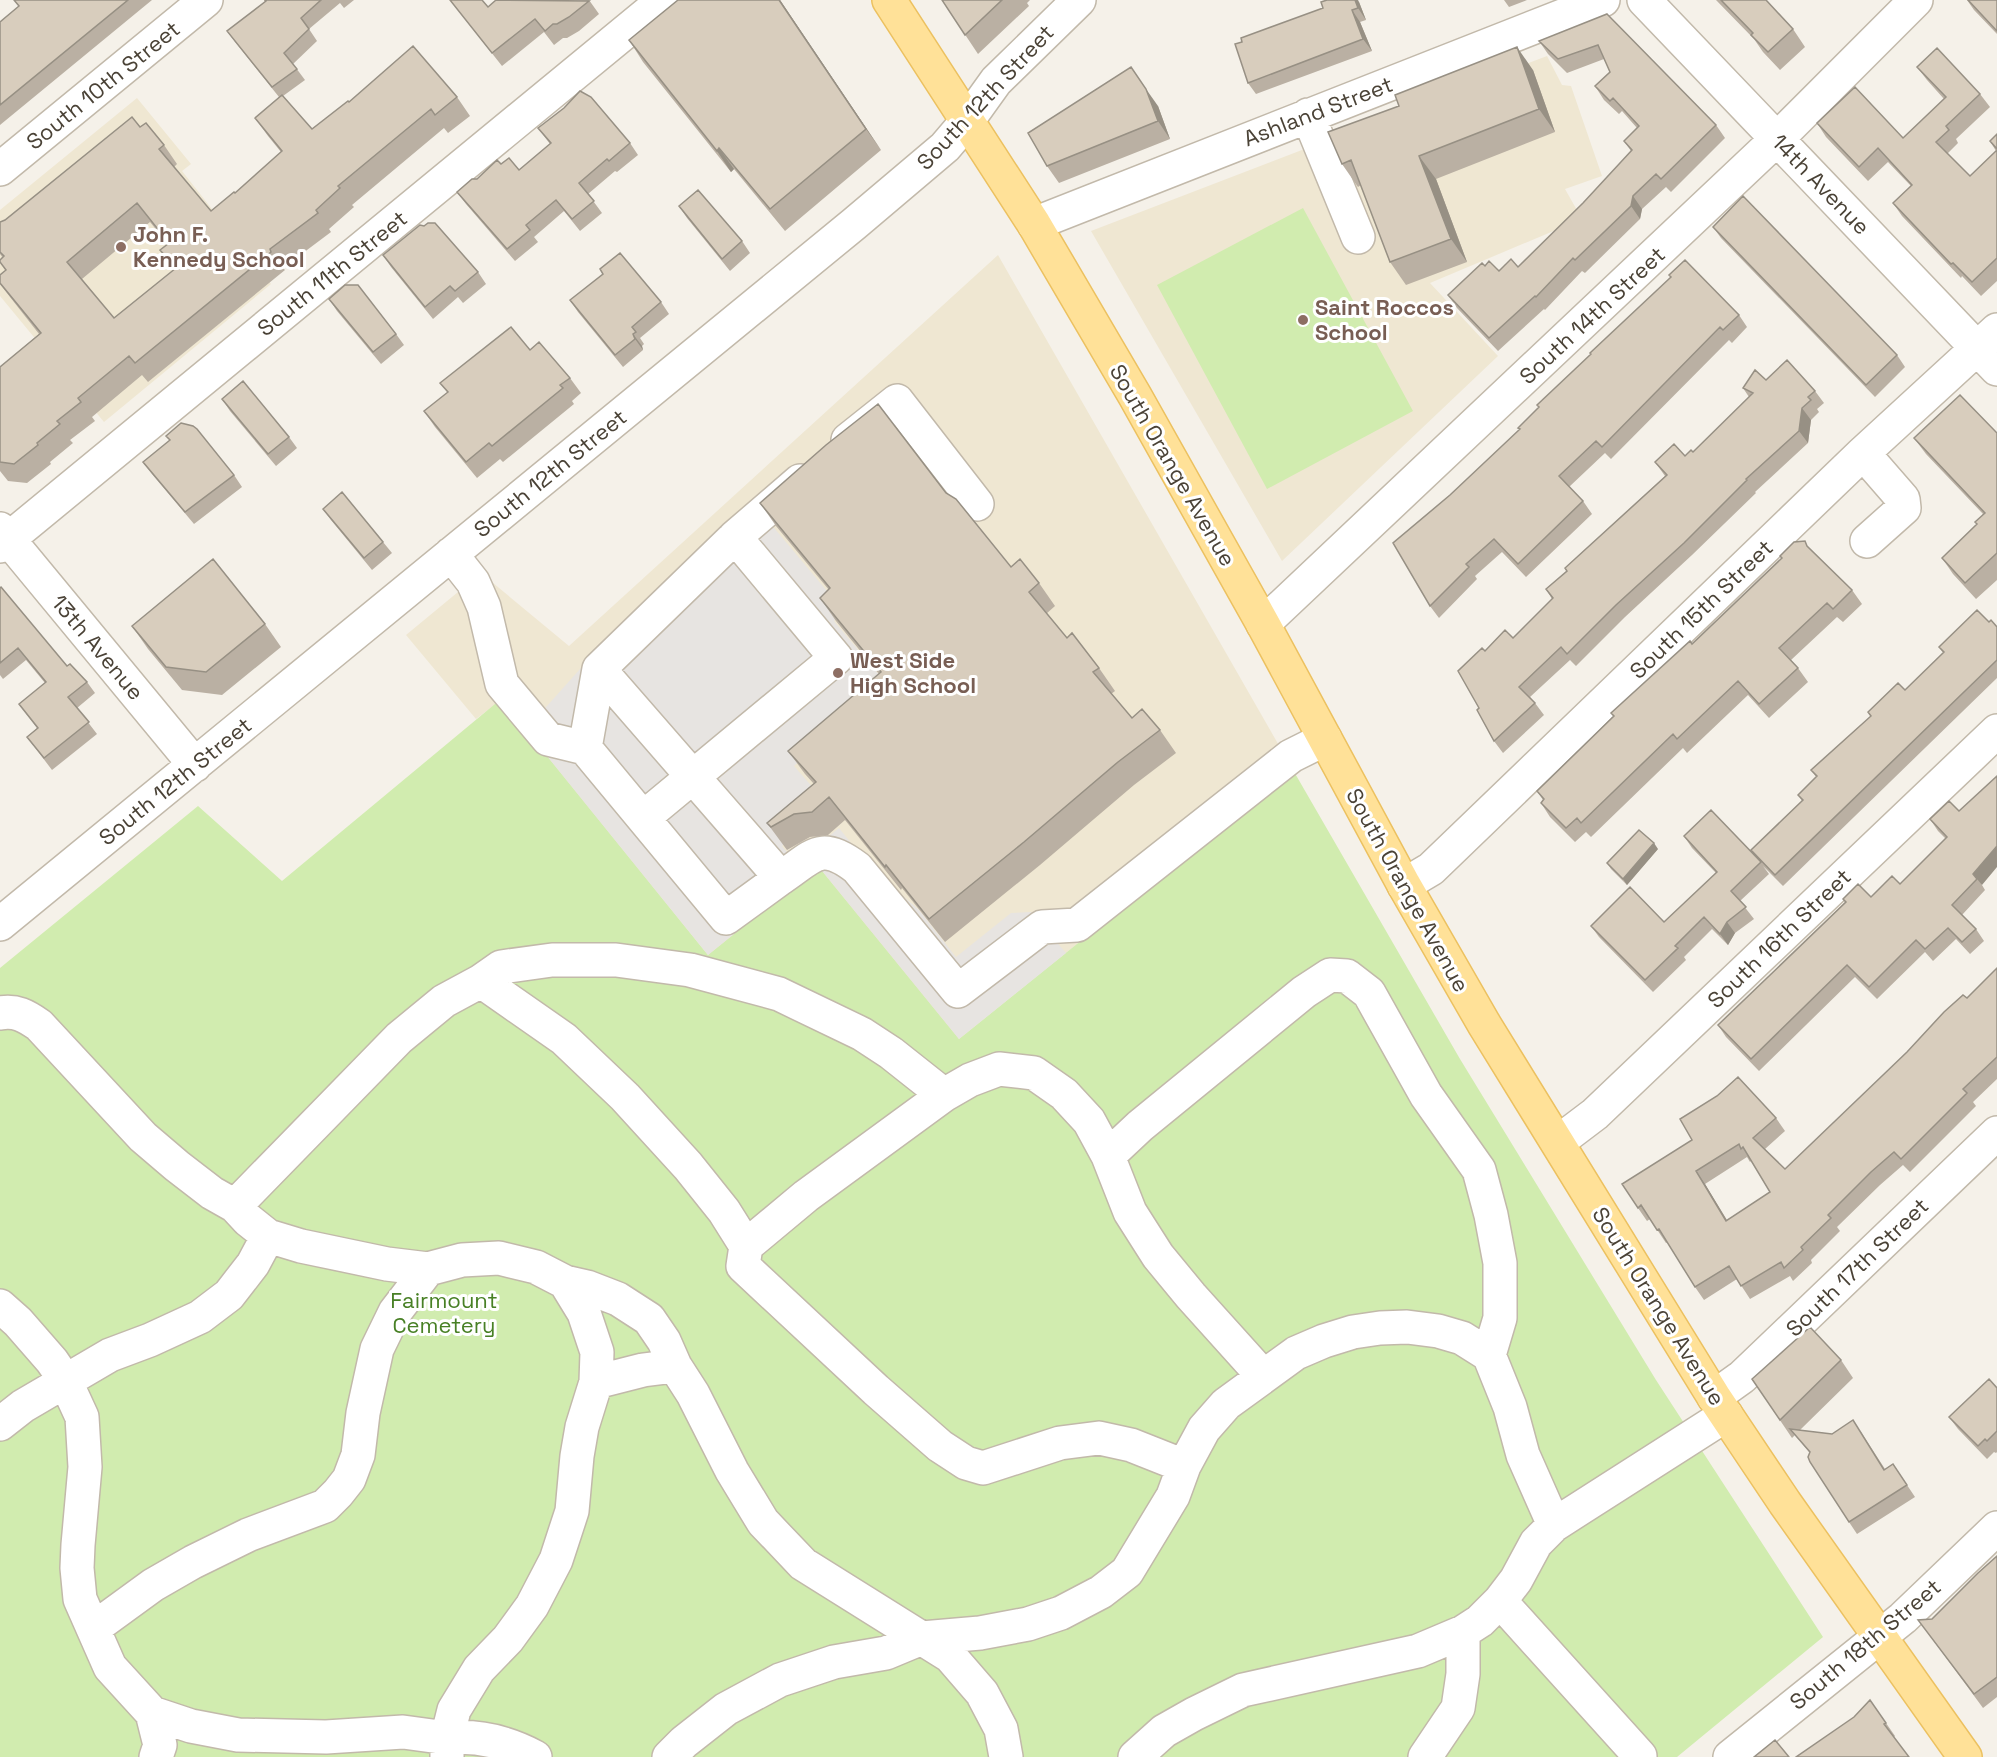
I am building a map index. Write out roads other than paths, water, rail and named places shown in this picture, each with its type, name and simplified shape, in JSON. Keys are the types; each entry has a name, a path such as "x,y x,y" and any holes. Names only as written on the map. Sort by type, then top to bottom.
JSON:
{"main road":[{"name":"South Orange Avenue","path":"889,0 1034,224 1135,396 1263,624 1404,885 1484,1024 1720,1406 1785,1503 1965,1757"}],"street":[{"name":"South 10th Street","path":"0,169 206,0"},
{"name":"South 11th Street","path":"3,538 664,0"},
{"name":"South 12th Street","path":"0,924 945,147 996,81 1079,0"},
{"name":"Ashland Street","path":"1034,224 1603,0"},
{"name":"14th Avenue","path":"1644,0 1778,138 1990,349"},
{"name":"South 14th Street","path":"1263,624 1778,138 1916,0"},
{"path":"1308,115 1358,237"},
{"name":"South 15th Street","path":"1404,885 1431,869 1863,453 1990,349"},
{"path":"585,748 599,669 735,537 830,454 897,401 978,504"},
{"path":"1863,453 1903,499 1904,508 1867,541"},
{"path":"644,818 836,658 735,537"},
{"name":"13th Avenue","path":"3,538 195,765"},
{"path":"451,554 473,582 484,607 502,684 548,739 585,748 726,918 818,853 834,853 857,868 958,991 1042,927 1077,925 1291,756 1325,739"},
{"path":"599,669 781,878"},
{"name":"South 16th Street","path":"1558,1142 1594,1114 1997,731"},
{"path":"235,1206 399,1038 444,1001 501,967 552,960 616,960 690,970 779,994 862,1034 891,1053 944,1095"},
{"path":"1108,1156 1140,1126 1305,992 1330,975 1347,976 1369,993 1426,1095 1479,1170 1500,1263 1500,1318 1489,1355"},
{"path":"481,981 564,1039 625,1097 688,1166 724,1211 746,1246 743,1266 940,1446 966,1463 983,1468 1060,1443 1099,1438 1131,1445 1184,1466"},
{"path":"0,1013 11,1011 39,1025 143,1137 195,1179 235,1206 268,1236 301,1246 387,1264 428,1269 462,1260 499,1258 536,1267 565,1282 587,1287 618,1299 649,1319 664,1341 675,1366 693,1394 732,1470 763,1522 803,1564 950,1656 982,1693 1001,1729 1006,1757"},
{"path":"746,1246 797,1203 944,1095 970,1080 999,1069 1034,1073 1064,1094 1089,1121 1108,1156 1131,1212 1158,1256 1263,1376"},
{"name":"South 17th Street","path":"1135,1757 1164,1731 1243,1690 1418,1651 1463,1632 1480,1621 1500,1601 1516,1580 1536,1543 1554,1526 1720,1406 1742,1377 1997,1132"},
{"path":"0,1424 65,1380 110,1355 200,1317 229,1295 253,1264 268,1236"},
{"path":"94,1628 153,1585 193,1562 248,1535 325,1506 350,1479 358,1455 363,1413 377,1349 395,1312 428,1269"},
{"path":"447,1748 454,1710 479,1669 508,1639 532,1605 556,1560 572,1511 577,1455 582,1427 596,1382 597,1352 584,1313 565,1282"},
{"path":"0,1306 18,1322 52,1361 65,1380 82,1417 85,1467 77,1568 80,1599 110,1667 152,1713 160,1745 156,1757"},
{"path":"669,1757 684,1742 726,1709 780,1680 834,1662 886,1653 922,1638 980,1633 1028,1624 1061,1613 1101,1592 1127,1572 1137,1557 1173,1497 1184,1466 1204,1429 1226,1404 1296,1353 1353,1332 1407,1327 1462,1338 1489,1355 1510,1407 1523,1455 1554,1526"},
{"path":"596,1382 643,1370 675,1366"},
{"name":"South 18th Street","path":"1730,1757 1903,1618 1997,1528"},
{"path":"1500,1601 1640,1756"},
{"path":"1425,1757 1458,1708 1463,1674 1463,1632"},
{"path":"152,1713 191,1726 238,1735 326,1737 403,1732 447,1748 469,1736 508,1744 535,1757"}],"place":[{"name":"John F. Kennedy School","path":"121,247"},
{"name":"Saint Roccos School","path":"1303,320"},
{"name":"West Side High School","path":"838,673"}],"park label":[{"name":"Fairmount Cemetery","path":"444,1312"}]}
